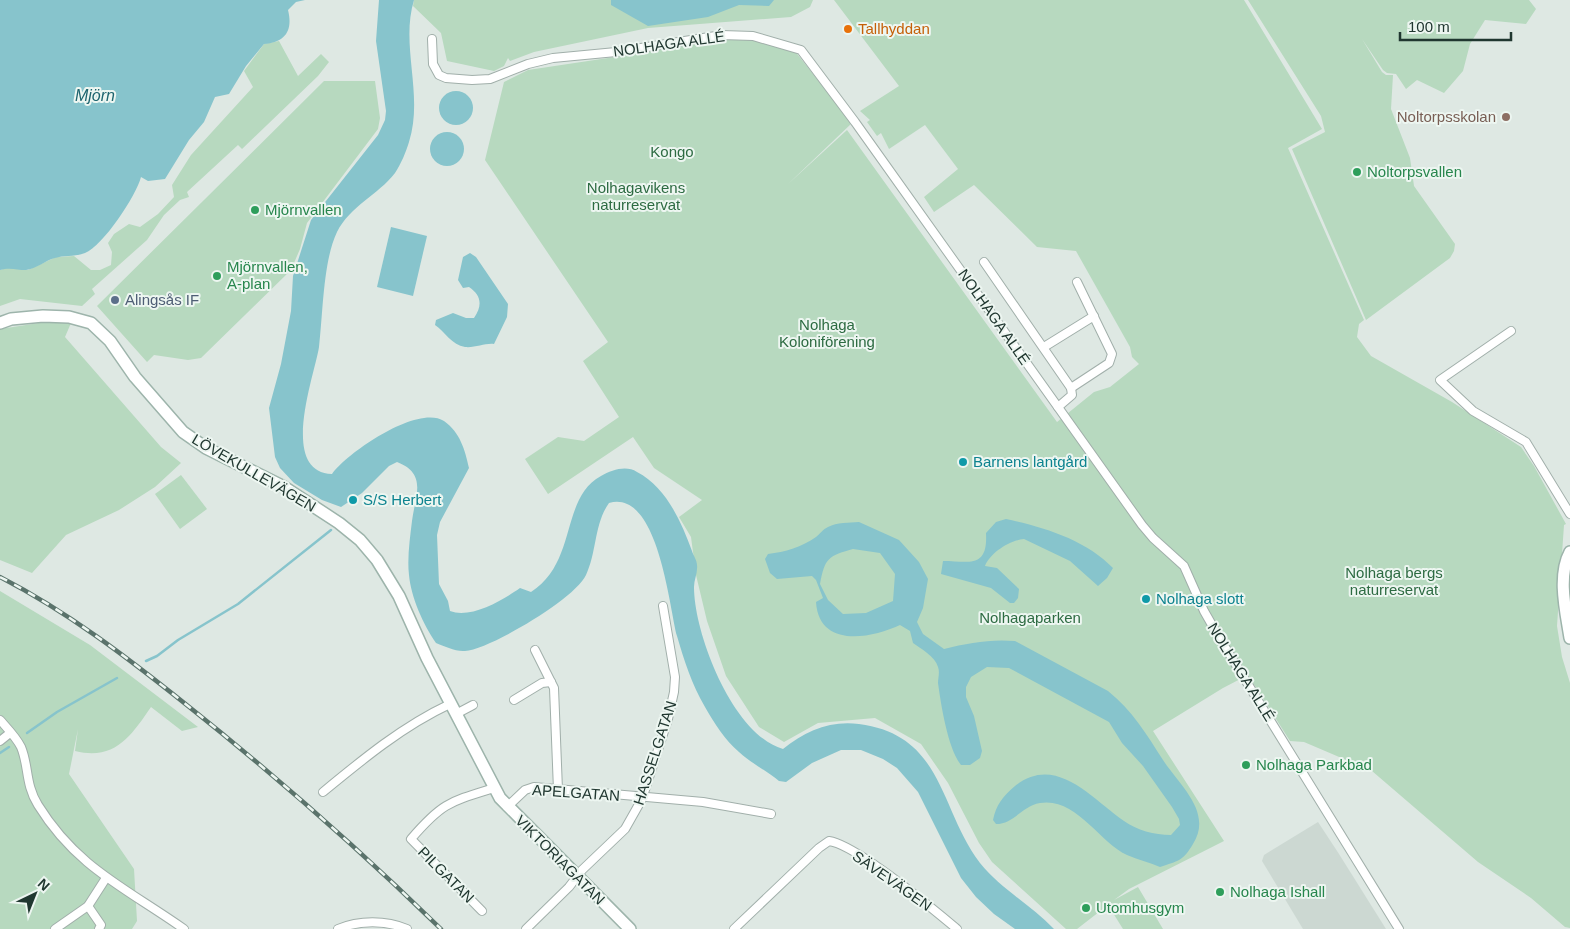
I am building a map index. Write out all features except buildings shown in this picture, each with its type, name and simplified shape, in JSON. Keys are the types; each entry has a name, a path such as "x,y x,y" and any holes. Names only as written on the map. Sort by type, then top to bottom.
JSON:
{"street":[{"name":"NOLHAGA ALLÉ","path":"432,40 433,64 440,75 446,78 472,80 490,79 528,64 553,58 616,52 722,35 753,36 801,50 855,122 1142,525 1153,538 1184,566 1204,611 1220,639 1399,929"},
{"path":"984,262 1071,388 1072,395 1058,407"},
{"path":"1071,388 1109,363 1112,354 1078,282"},
{"name":"LÖVEKULLEVÄGEN","path":"0,323 50,316 83,319 91,323 110,341 135,377 183,432 206,448 284,487 351,532 377,560 395,589 453,709 494,788"},
{"path":"1044,347 1094,316"},
{"path":"1511,331 1440,380 1473,411 1526,442 1570,514"},
{"path":"1569,554 1564,587 1570,638"},
{"name":"HASSELGATAN","path":"526,929 625,828 642,798 668,718 674,692 675,677 663,606"},
{"path":"535,650 554,688 558,790"},
{"path":"514,700 542,683 552,682"},
{"path":"323,792 365,756 409,725 453,709 473,705"},
{"path":"0,720 21,747 30,791 59,836 78,856 106,878 184,929"},
{"path":"0,741 10,733"},
{"name":"APELGATAN","path":"507,807 525,790 534,787 703,802 771,814"},
{"name":"VIKTORIAGATAN","path":"494,788 507,807 630,929"},
{"name":"PILGATAN","path":"482,911 411,839 446,804 464,796 494,788"},
{"name":"SÄVEVÄGEN","path":"734,929 824,843 837,843 859,856 917,896 957,929"},
{"path":"61,928 88,906 106,878"},
{"path":"88,906 99,920 101,925 99,929"},
{"path":"338,929 366,922 387,923 407,929"}],"shaded area":[{"path":"1318,822 1386,929 1303,929 1262,861 1264,855"}],"green space":[{"path":"414,0 813,0 810,7 791,17 648,28 534,52 510,61 508,58 504,66 494,71 447,61 441,33 413,6"},
{"path":"834,0 1244,0 1322,129 1288,148 1364,320 1359,324 1357,337 1371,356 1452,402 1521,447 1534,466 1566,524 1564,525 1557,626 1562,657 1570,683 1570,928 1565,927 1531,898 1478,862 1372,771 1304,742 1290,741 1248,675 1153,731 1224,841 1129,889 1114,900 1138,887 1163,929 1123,929 1108,905 1077,929 1066,929 992,862 979,843 948,783 921,744 875,718 818,723 784,742 759,727 726,676 707,621 696,575 691,537 679,517 702,500 654,468 633,437 548,494 525,459 558,437 584,441 619,417 583,361 608,342 485,160 504,82 528,70 648,52 731,36 766,35 790,45 852,123 787,185 847,130 1057,422 1094,392 1110,387 1139,364 1132,357 1130,347 1076,251 1037,247 974,185 934,212 924,197 958,169 925,125 889,149 881,133 877,136 867,122 870,120 860,111 899,86"},
{"name":"Noltorpsvallen","path":"1248,0 1529,0 1536,9 1526,24 1485,20 1470,44 1463,71 1444,93 1417,80 1406,89 1396,74 1387,73 1383,70 1362,39 1382,72 1386,75 1393,75 1391,109 1410,158 1414,186 1455,244 1450,258 1366,320 1292,149 1325,132 1321,116"},
{"path":"279,41 298,76 321,54 329,62 318,76 242,149 238,145 187,192 189,197 180,200 164,215 147,240 92,289 95,294 82,306 20,299 0,306 0,270 10,267 28,270 56,257 74,256 91,270 100,270 111,265 112,252 108,243 114,234 129,224 140,227 158,214 174,197 172,185 191,155 253,87 244,71 264,44"},
{"name":"Mjörnvallen","path":"324,81 375,81 380,118 378,129 307,223 300,249 291,270 201,358 188,360 154,355 147,362 97,306"},
{"path":"39,323 71,323 65,337 161,447 181,463 155,487 119,510 66,535 32,573 0,560 0,329"},
{"path":"181,475 207,509 180,529 155,494"},
{"path":"0,591 90,645 198,727 182,731 151,707 136,728 120,744 101,752 89,753 75,751 78,729 69,774 134,869 137,921 132,929 0,929"}],"water":[{"name":"Mjörn","path":"0,0 305,0 296,2 288,10 288,29 283,38 264,44 246,66 229,94 215,97 204,122 189,140 165,179 148,181 141,177 133,196 118,220 92,249 81,254 52,259 26,270 0,270"},
{"path":"379,0 414,0 410,17 409,35 414,106 413,124 409,142 395,173 381,188 349,215 337,232 332,244 326,272 319,347 304,420 303,440 307,457 316,469 332,474 340,465 368,443 401,424 432,417 450,425 461,442 469,468 440,522 437,535 439,584 448,601 450,611 458,613 486,607 520,588 531,592 546,579 556,564 563,548 579,499 588,486 601,476 614,470 628,469 647,478 664,496 683,528 697,563 694,587 696,607 709,655 733,704 748,724 765,740 783,749 800,737 819,728 849,723 887,731 908,743 924,759 936,777 967,842 980,863 997,881 1054,929 1015,929 994,914 976,897 961,878 918,792 897,768 883,759 861,750 841,750 812,763 786,782 779,781 734,747 716,725 696,690 677,636 665,577 650,531 639,514 626,503 609,503 598,529 590,566 586,575 579,585 566,597 531,621 493,642 461,651 436,643 422,619 412,592 408,568 412,521 417,495 416,479 413,473 407,467 397,462 389,466 362,493 341,507 322,500 294,483 280,468 275,457 269,408 281,364 291,311 293,276 311,220 378,135 385,120 386,111 376,41"},
{"path":"611,0 774,0 769,6 739,5 708,17 648,26 611,5"},
{"path":"456,91 463,92 468,96 472,101 472,115 468,120 463,124 456,125 449,124 444,120 440,115 439,108 440,101 444,96 449,92"},
{"path":"447,132 454,133 459,137 463,142 463,156 459,161 454,165 447,166 440,165 435,161 431,156 430,149 431,142 435,137 440,133"},
{"path":"391,227 427,236 413,296 377,287"},
{"path":"470,253 476,257 508,304 507,317 494,344 465,347 452,341 435,325 436,320 453,313 466,318 474,318 479,309 480,305 476,293 469,287 463,288 458,280 463,257"},
{"path":"1006,519 1064,536 1090,550 1113,568 1107,578 1098,586 1070,561 1024,539 1001,548 991,556 985,566 997,568 1019,589 1018,598 1014,603 1010,603 991,588 941,574 943,561 969,562 980,558 984,553 986,545 986,533 996,522"},
{"path":"859,522 899,540 919,562 928,579 923,608 917,622 923,634 944,649 979,642 1015,641 1108,691 1117,698 1151,741 1197,810 1198,832 1193,844 1183,857 1176,862 1160,867 1131,857 1107,841 1076,813 1053,803 1034,805 1008,821 996,824 993,820 996,810 1007,793 1030,777 1045,774 1073,783 1124,821 1140,829 1171,835 1180,825 1179,819 1172,807 1143,766 1122,743 1109,722 1009,668 987,667 971,677 966,687 966,697 974,716 982,751 980,758 970,765 961,765 952,749 946,726 938,683 938,667 931,656 913,643 910,631 900,625 875,634 861,636 848,636 836,633 826,627 819,617 816,602 823,598 816,580 812,576 777,579 770,573 765,559 768,554 787,550 811,541 832,525","holes":["853,549 880,553 895,574 893,601 866,613 843,614 828,600 820,584 826,563 833,556"]}],"waterway":[{"path":"146,661 157,656 178,640 238,604 331,530"},
{"path":"27,733 57,712 117,678"},
{"path":"0,753 9,747"}],"railway":[{"path":"0,577 74,621 188,706 318,814 441,929"}],"place":[{"name":"Tallhyddan","path":"848,29"},
{"name":"Noltorpsskolan","path":"1506,117"},
{"name":"Noltorpsvallen","path":"1357,172"},
{"name":"Mjörnvallen","path":"255,210"},
{"name":"Mjörnvallen, A-plan","path":"217,276"},
{"name":"Alingsås IF","path":"115,300"},
{"name":"Barnens lantgård","path":"963,462"},
{"name":"S/S Herbert","path":"353,500"},
{"name":"Nolhaga slott","path":"1146,599"},
{"name":"Nolhaga Parkbad","path":"1246,765"},
{"name":"Nolhaga Ishall","path":"1220,892"},
{"name":"Utomhusgym","path":"1086,908"}],"park label":[{"name":"Kongo","path":"672,152"},
{"name":"Nolhagavikens naturreservat","path":"636,196"},
{"name":"Nolhaga Koloniförening","path":"827,334"},
{"name":"Nolhaga bergs naturreservat","path":"1394,582"},
{"name":"Nolhagaparken","path":"1030,618"}]}
